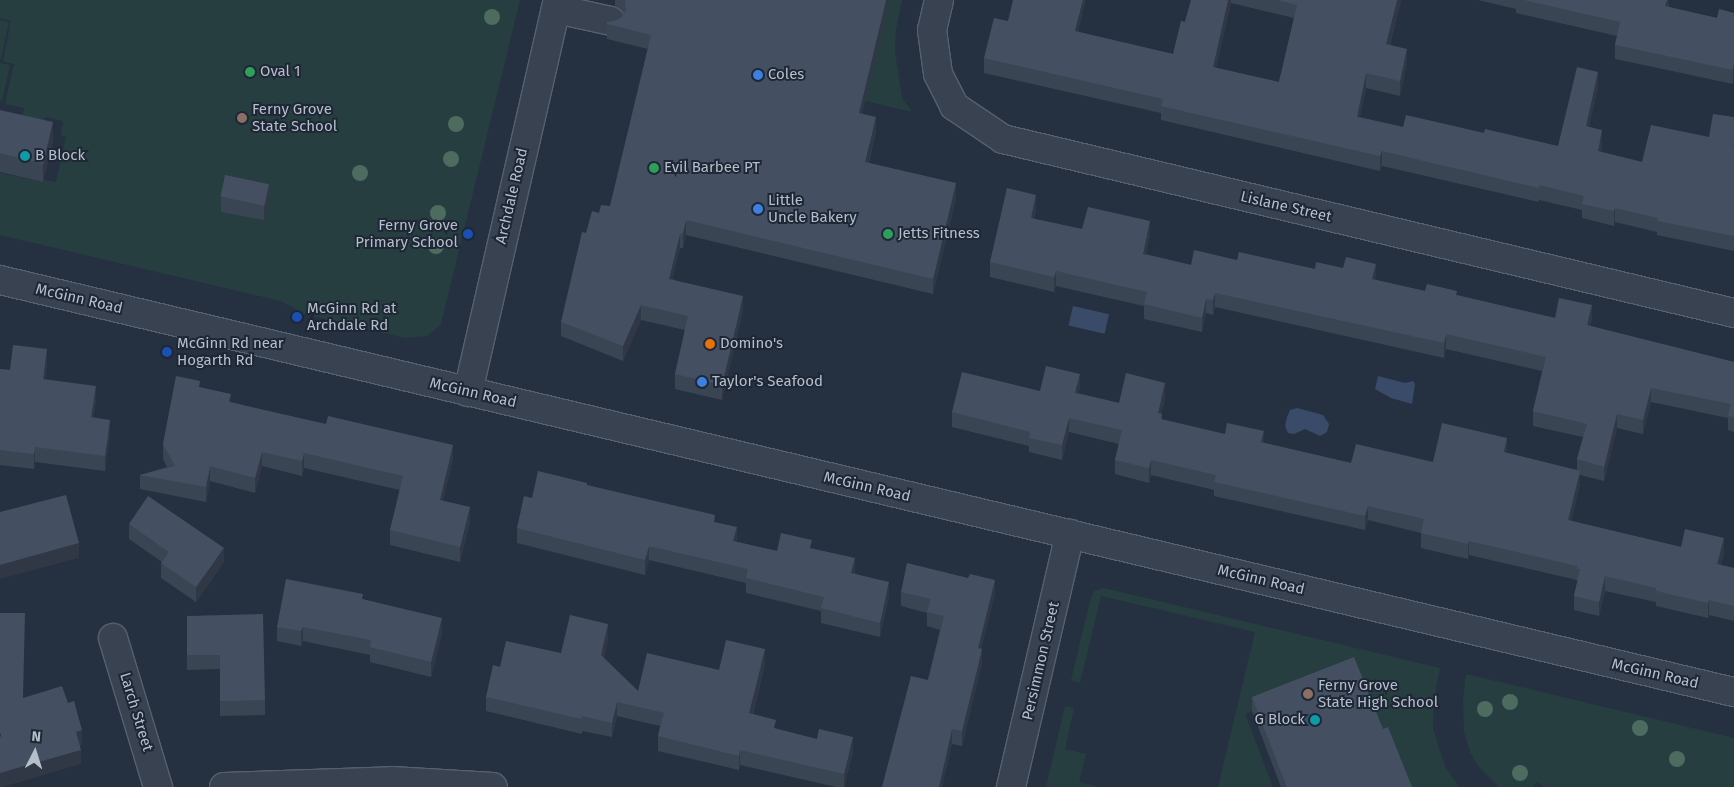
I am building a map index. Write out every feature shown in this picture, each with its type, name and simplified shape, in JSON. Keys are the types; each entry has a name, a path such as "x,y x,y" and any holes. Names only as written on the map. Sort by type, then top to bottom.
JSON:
{"street":[{"name":"Lislane Street","path":"939,0 932,30 938,74 954,106 1003,139 1734,314"},
{"path":"557,4 611,21"},
{"name":"Archdale Road","path":"468,392 557,4"},
{"name":"McGinn Road","path":"0,280 1734,692"},
{"name":"Persimmon Street","path":"1011,787 1070,534"},
{"name":"Larch Street","path":"113,638 158,787"},
{"path":"224,787 392,781 493,787"}],"green space":[{"name":"Ferny Grove State School","path":"0,0 520,0 441,324 427,336 405,338 304,314 281,301 0,235 0,173 43,182 44,180 56,182 66,137 61,135 63,121 45,117 41,130 20,125 24,108 5,104 14,64 3,61 11,21 0,18"},
{"path":"852,0 902,0 896,29 895,52 902,98 912,112 865,101 888,9"},
{"path":"0,20 9,22 0,63"},
{"path":"0,63 10,65 2,101 0,100"},
{"path":"1104,588 1440,668 1434,698 1433,729 1445,766 1459,787 1406,787 1354,671 1245,714 1273,787 1218,787 1255,632 1101,596 1080,683 1071,680 1090,601 1094,591"},
{"path":"1466,674 1734,738 1734,787 1545,787 1536,782 1533,787 1499,787 1478,766 1470,752 1464,732 1463,699"},
{"path":"1065,706 1074,708 1065,749 1086,754 1079,782 1099,787 1046,787"}],"water":[{"path":"1073,306 1109,314 1105,334 1069,325"},
{"path":"1378,376 1405,383 1413,381 1415,384 1412,404 1391,398 1375,389"},
{"path":"1297,408 1323,415 1329,424 1327,432 1320,436 1305,429 1294,434 1288,433 1285,426 1287,417 1290,410"}],"building":[{"path":"625,0 886,0 859,113 876,117 865,162 956,183 933,279 686,220 683,233 680,234 669,279 743,296 722,385 675,374 688,316 641,305 623,346 561,322 582,232 586,233 592,211 599,213 601,205 610,206 651,35 607,24 607,22 615,21 622,17 626,10"},
{"path":"1013,0 1083,0 1075,31 1173,54 1181,21 1185,22 1191,0 1228,0 1213,67 1279,82 1297,5 1278,0 1397,0 1386,44 1407,49 1400,81 1366,73 1357,117 1403,127 1406,115 1484,133 1485,129 1558,146 1577,67 1598,72 1586,126 1602,130 1598,151 1642,162 1651,125 1709,137 1713,114 1734,117 1734,236 1657,221 1658,218 1615,208 1614,211 1582,204 1584,196 1539,185 1539,188 1382,151 1380,156 1161,106 1163,99 984,58 994,18 1008,21"},
{"path":"1524,0 1667,0 1665,6 1717,18 1719,9 1734,13 1733,70 1615,45 1620,22"},
{"path":"0,110 53,122 43,164 0,153"},
{"path":"225,175 269,184 264,206 220,197"},
{"path":"1007,188 1036,195 1031,218 1082,229 1088,207 1150,221 1143,254 1191,265 1194,250 1237,260 1239,252 1315,269 1316,262 1343,268 1346,257 1376,264 1372,279 1425,291 1427,284 1457,291 1456,295 1555,318 1559,298 1592,305 1587,325 1734,362 1734,417 1728,416 1731,404 1651,388 1643,420 1617,414 1604,467 1577,459 1587,424 1533,411 1546,357 1446,334 1444,343 1215,293 1213,300 1206,299 1202,318 1144,304 1147,292 1056,271 1054,277 990,262"},
{"path":"13,345 47,349 43,379 96,386 91,417 110,420 105,456 35,447 34,454 0,450 0,369 10,370"},
{"path":"1046,366 1080,374 1075,393 1119,403 1126,373 1165,383 1158,413 1162,414 1161,419 1225,434 1227,423 1264,431 1261,442 1351,463 1356,444 1433,462 1442,423 1507,438 1504,452 1580,471 1568,520 1681,547 1685,529 1724,538 1717,564 1734,568 1734,606 1709,600 1708,603 1656,591 1656,588 1605,576 1599,602 1574,596 1580,569 1577,569 1577,566 1469,541 1468,544 1421,533 1424,519 1368,506 1365,516 1214,482 1216,475 1151,460 1149,468 1115,460 1122,430 1069,418 1062,445 1029,438 1030,432 952,412 962,372 1040,391"},
{"path":"176,376 200,381 199,387 231,394 229,402 326,424 328,416 453,445 440,500 470,507 460,547 390,530 403,476 304,453 302,461 262,452 255,478 210,466 206,487 140,475 175,466 163,444"},
{"path":"538,471 587,483 587,485 715,515 714,522 737,527 733,541 777,551 781,533 812,540 810,548 855,558 851,573 889,582 880,623 821,608 824,597 746,578 748,569 649,546 645,560 517,528 524,496 532,498"},
{"path":"66,495 79,543 0,565 0,512"},
{"path":"148,496 224,548 196,587 161,563 169,552 129,524"},
{"path":"907,563 968,578 970,574 995,580 978,648 982,649 962,731 952,729 939,787 882,787 911,676 928,680 944,616 927,612 931,599 901,592"},
{"path":"286,579 363,594 362,599 442,618 431,662 370,647 371,640 303,627 301,631 277,627"},
{"path":"0,613 25,613 23,698 62,686 68,703 74,701 82,730 76,732 81,750 0,773 1,736"},
{"path":"263,614 265,700 220,701 220,655 187,655 187,616"},
{"path":"570,615 608,624 601,655 638,691 647,653 719,670 726,640 765,649 749,713 776,720 774,728 817,739 819,729 853,737 844,774 740,750 739,756 658,736 664,713 617,702 612,723 582,716 582,719 486,697 493,665 500,667 506,641 561,653"},
{"path":"1354,657 1383,729 1388,727 1412,787 1287,787 1252,697"}],"place":[{"name":"Oval 1","path":"250,72"},
{"name":"Coles","path":"758,75"},
{"name":"Ferny Grove State School","path":"242,118"},
{"name":"B Block","path":"25,156"},
{"name":"Evil Barbee PT","path":"654,168"},
{"name":"Little Uncle Bakery","path":"758,209"},
{"name":"Ferny Grove Primary School","path":"468,234"},
{"name":"Jetts Fitness","path":"888,234"},
{"name":"McGinn Rd at Archdale Rd","path":"297,317"},
{"name":"Domino's","path":"710,344"},
{"name":"McGinn Rd near Hogarth Rd","path":"167,352"},
{"name":"Taylor's Seafood","path":"702,382"},
{"name":"Ferny Grove State High School","path":"1308,694"},
{"name":"G Block","path":"1315,720"}]}
